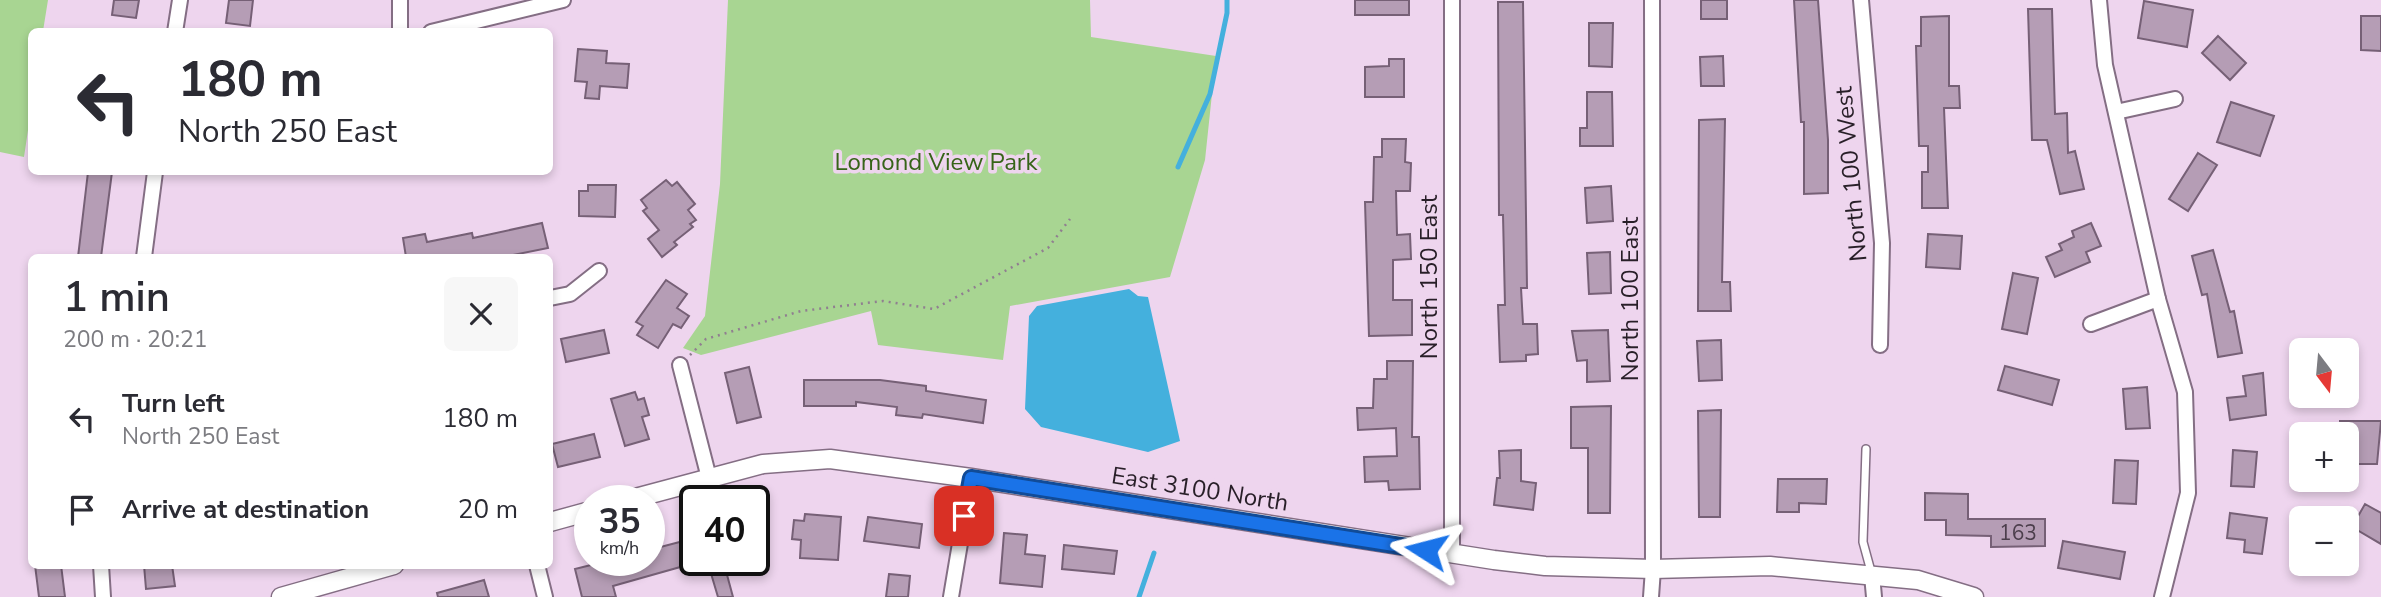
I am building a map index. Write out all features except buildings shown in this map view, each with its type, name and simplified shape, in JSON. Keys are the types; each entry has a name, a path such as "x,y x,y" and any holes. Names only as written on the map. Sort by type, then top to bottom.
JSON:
{"street":[{"path":"176,28 180,0"},
{"path":"400,0 400,28"},
{"path":"447,28 563,0"},
{"name":"North 150 East","path":"1452,0 1452,554"},
{"name":"North 100 East","path":"1651,0 1651,597"},
{"name":"North 100 West","path":"1861,0 1882,243 1880,345"},
{"path":"2099,0 2105,65 2158,299 2185,392 2188,493 2162,597"},
{"path":"2116,111 2175,99"},
{"path":"144,254 155,175"},
{"path":"553,298 570,295 599,271"},
{"path":"2091,324 2158,299"},
{"path":"680,365 709,478"},
{"name":"East 3100 North","path":"665,490 763,464 810,458 971,478 1452,554 1545,566 1653,569 1770,566 1918,580 1974,597"},
{"path":"951,597 971,478"},
{"path":"553,521 574,515"},
{"path":"101,569 103,597"},
{"path":"281,597 380,569"},
{"path":"538,569 545,597"},
{"path":"1872,575 1874,597"}],"lane":[{"path":"1866,449 1863,542 1872,575"}],"path":[{"path":"680,365 706,339 801,311 883,301 934,309 1048,248 1070,219"}],"green space":[{"path":"0,0 48,0 43,28 28,28 28,130 24,157 0,152"},
{"name":"Lomond View Park","path":"728,0 1090,0 1091,37 1216,56 1205,160 1170,277 1010,306 1003,360 878,345 871,311 701,355 683,348 705,316 720,184"}],"water":[{"path":"1129,289 1138,296 1148,297 1180,441 1148,452 1041,427 1025,409 1029,316 1037,306"}],"waterway":[{"path":"1178,167 1210,94 1227,13 1227,0"},
{"path":"1139,597 1154,553"}],"route":[{"path":"964,516 971,478 1426,550"}]}
